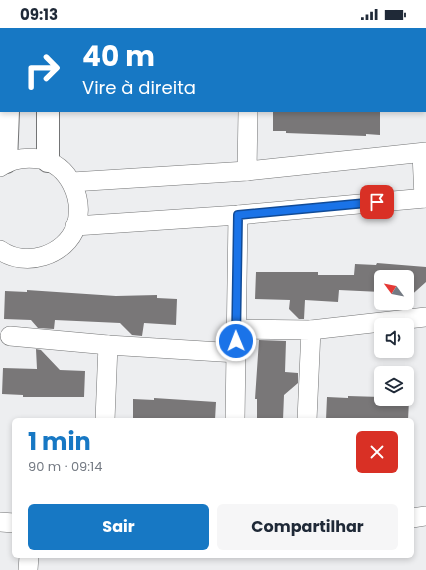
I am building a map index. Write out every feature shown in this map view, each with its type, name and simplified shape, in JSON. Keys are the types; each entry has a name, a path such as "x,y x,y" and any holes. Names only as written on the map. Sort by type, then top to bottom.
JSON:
{"street":[{"path":"0,250 17,258 31,259 45,256 58,249 76,226 79,204 72,182 62,170 48,161 27,157 3,164 8,112"},
{"path":"48,112 48,161"},
{"path":"247,171 248,112"},
{"path":"72,182 247,171 424,152 425,198 238,215 76,226"},
{"path":"235,418 238,215"},
{"path":"236,329 311,330 426,317"},
{"path":"308,418 311,330"},
{"path":"10,336 108,345 236,353"},
{"path":"105,418 108,345"},
{"path":"414,518 426,516"},
{"path":"0,522 12,523"},
{"path":"28,570 29,558"}],"building":[{"path":"273,112 380,112 380,135 366,134 366,136 286,133 286,131 273,131"},
{"path":"377,263 426,267 426,282 414,293 414,270 374,270 374,292 339,290 338,302 305,300 304,319 299,319 289,309 290,300 255,299 256,272 318,272 318,275 354,275 355,264 376,265"},
{"path":"27,290 116,296 157,295 157,298 177,299 176,325 144,323 142,336 132,335 120,323 55,320 54,329 38,328 31,320 4,319 5,291 27,292"},
{"path":"259,340 286,341 285,372 298,373 298,383 284,395 283,418 257,418 257,399 255,399"},
{"path":"36,349 41,350 60,370 85,371 84,397 23,397 23,395 2,394 3,368 37,369"},
{"path":"327,397 374,397 374,406 409,406 408,418 326,418"},
{"path":"154,398 216,402 215,418 133,418 133,399 154,400"}],"route":[{"path":"236,341 238,215 377,202"}]}
